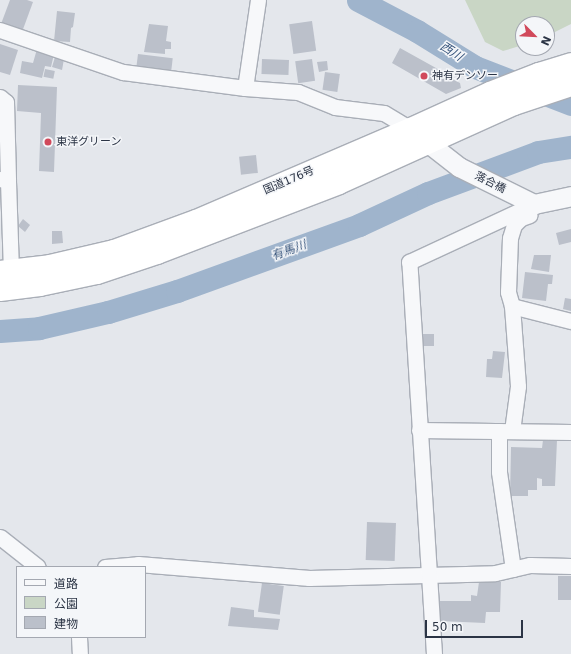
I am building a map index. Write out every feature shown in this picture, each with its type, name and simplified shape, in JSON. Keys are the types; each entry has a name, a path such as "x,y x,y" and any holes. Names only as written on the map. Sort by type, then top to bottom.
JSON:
{"highway":[{"name":"国道176号","path":"6,271 50,266 114,251 196,221 411,129 490,93 539,74 571,64"},
{"name":"国道176号","path":"0,290 40,285 97,273 157,254 339,183 514,104 571,85"}],"street":[{"path":"245,88 258,0"},
{"path":"0,30 123,72 245,88 298,92 335,107 384,114 411,129"},
{"path":"0,97 6,102 4,180 6,271"},
{"name":"落合橋","path":"411,129 459,167 534,201"},
{"path":"434,654 409,262 534,201 571,196"},
{"path":"512,569 499,472 505,431 518,386 512,306 508,292 510,238 514,225 521,218 537,212 534,201"},
{"path":"512,306 571,321"},
{"path":"419,430 571,432"},
{"path":"0,537 37,566"},
{"path":"117,566 138,564 309,578 495,573 530,565 571,566"},
{"path":"79,638 80,654"}],"green space":[{"path":"465,0 571,0 571,24 555,32 555,16 515,16 515,47 503,51 485,42"}],"building":[{"path":"10,0 27,0 33,2 22,32 1,24"},
{"path":"57,11 75,13 73,27 71,28 70,42 54,41"},
{"path":"312,21 316,51 293,54 289,24"},
{"path":"149,24 168,26 166,41 171,42 171,49 165,49 165,54 144,52"},
{"path":"0,44 18,50 10,75 0,72"},
{"path":"400,48 445,73 444,75 460,83 461,88 446,94 392,63"},
{"path":"37,49 54,54 51,67 45,66 42,78 20,73 22,61 33,63"},
{"path":"138,54 173,58 171,73 136,69"},
{"path":"55,57 64,59 62,70 52,67"},
{"path":"262,59 289,60 288,75 261,74"},
{"path":"312,59 315,81 298,83 295,61"},
{"path":"327,61 328,70 319,72 317,62"},
{"path":"45,69 55,71 53,79 43,77"},
{"path":"325,72 340,74 337,92 322,90"},
{"name":"東洋グリーン","path":"18,85 57,87 54,172 39,171 41,113 17,111"},
{"path":"256,155 258,173 241,175 239,157"},
{"path":"23,219 30,225 25,232 18,226"},
{"path":"571,229 571,242 559,245 556,233"},
{"path":"52,231 62,231 63,243 52,244"},
{"path":"534,255 551,255 549,272 531,269"},
{"path":"525,272 553,275 552,284 548,284 546,301 522,298"},
{"path":"565,298 571,299 571,311 563,309"},
{"path":"418,334 434,334 434,346 418,346"},
{"path":"493,351 505,352 502,378 486,377 487,359 492,359"},
{"path":"543,440 557,440 555,486 542,486 542,479 537,478 537,490 528,490 528,496 510,496 511,447 542,448"},
{"path":"367,522 396,523 395,561 366,560"},
{"path":"558,576 571,576 571,600 558,600"},
{"path":"479,582 501,582 500,612 486,612 485,623 440,621 440,601 471,601 471,595 477,596"},
{"path":"262,583 284,586 280,615 258,612"},
{"path":"231,607 254,610 254,617 280,619 278,630 228,626"}],"waterway":[{"name":"西川","path":"358,0 417,31 475,67 571,104"},
{"name":"有馬川","path":"0,331 39,328 108,312 177,291 359,225 428,193 538,152 571,147"}],"place":[{"name":"神有デンソー","path":"424,76"},
{"name":"東洋グリーン","path":"48,142"}]}
